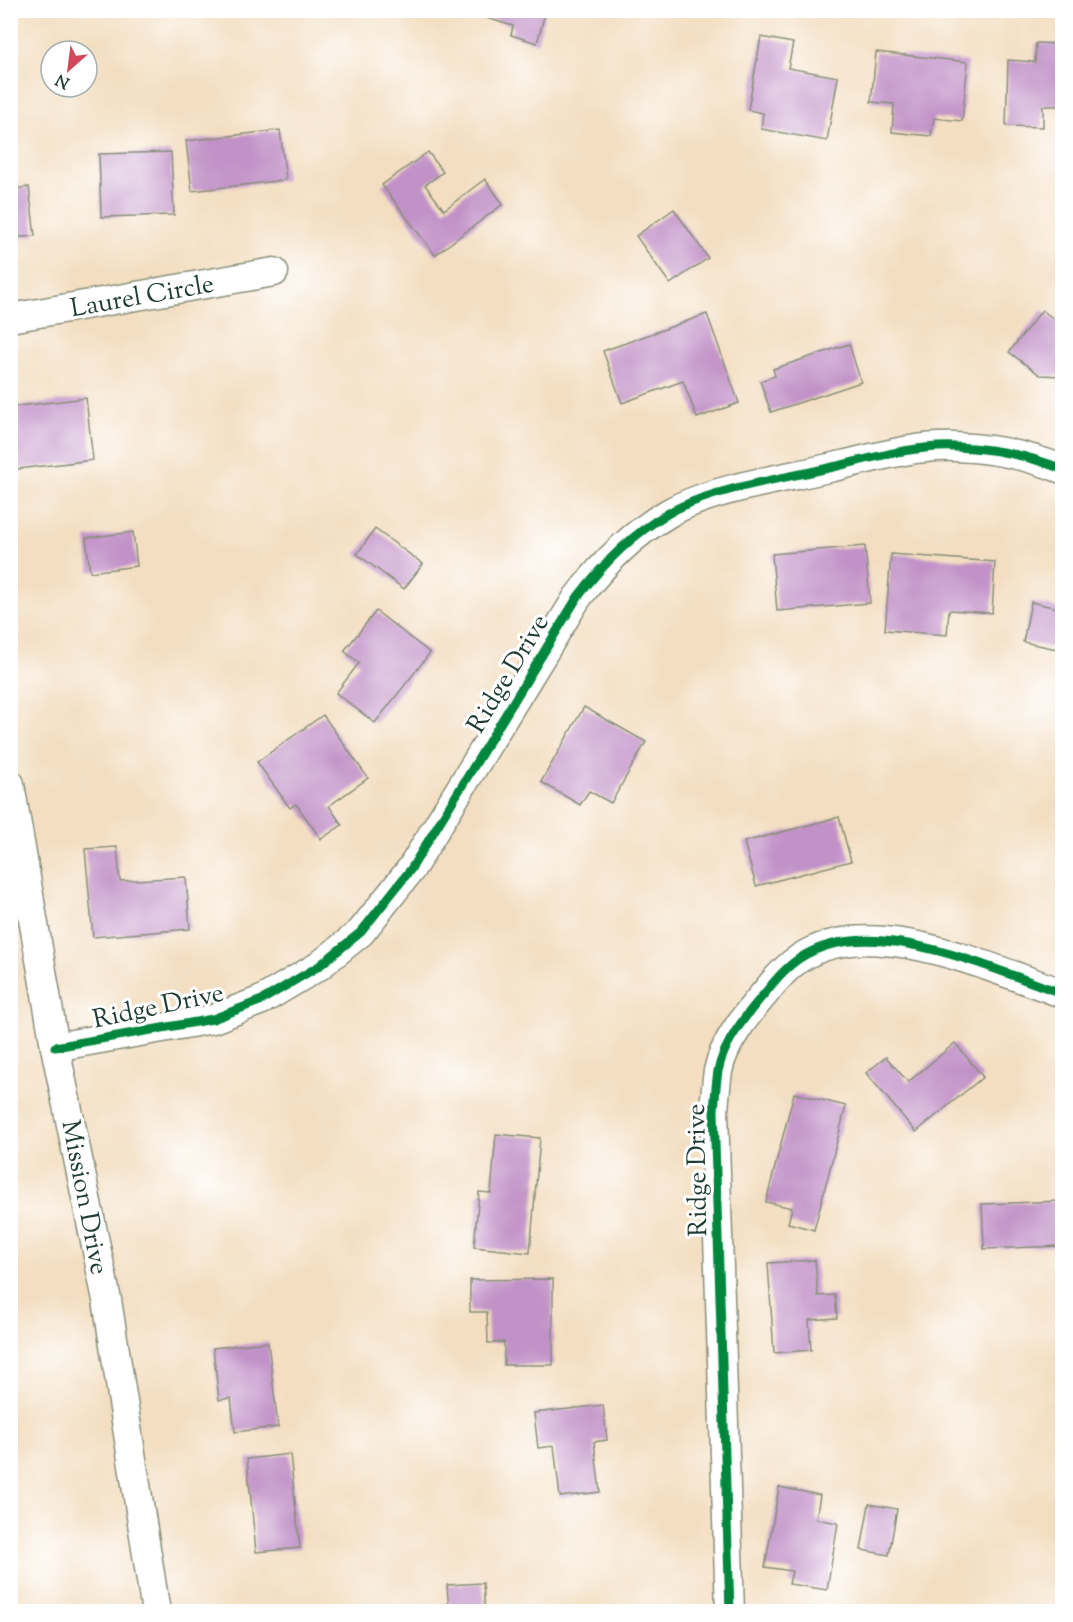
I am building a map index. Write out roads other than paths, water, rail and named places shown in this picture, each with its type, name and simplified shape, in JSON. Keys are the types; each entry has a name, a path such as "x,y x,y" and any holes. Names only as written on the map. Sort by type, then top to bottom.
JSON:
{"street":[{"name":"Laurel Circle","path":"10,318 274,272"},
{"name":"Ridge Drive","path":"55,1047 213,1019 262,1000 281,989 318,966 361,932 411,869 577,598 601,567 634,537 668,513 713,496 763,483 924,448 988,450 1025,457 1062,469"},
{"name":"Mission Drive","path":"10,784 55,1047 106,1300 156,1611"},
{"name":"Ridge Drive","path":"730,1611 714,1111 718,1068 735,1031 779,975 801,957 827,945 855,940 890,939 933,950 1062,993"}]}
